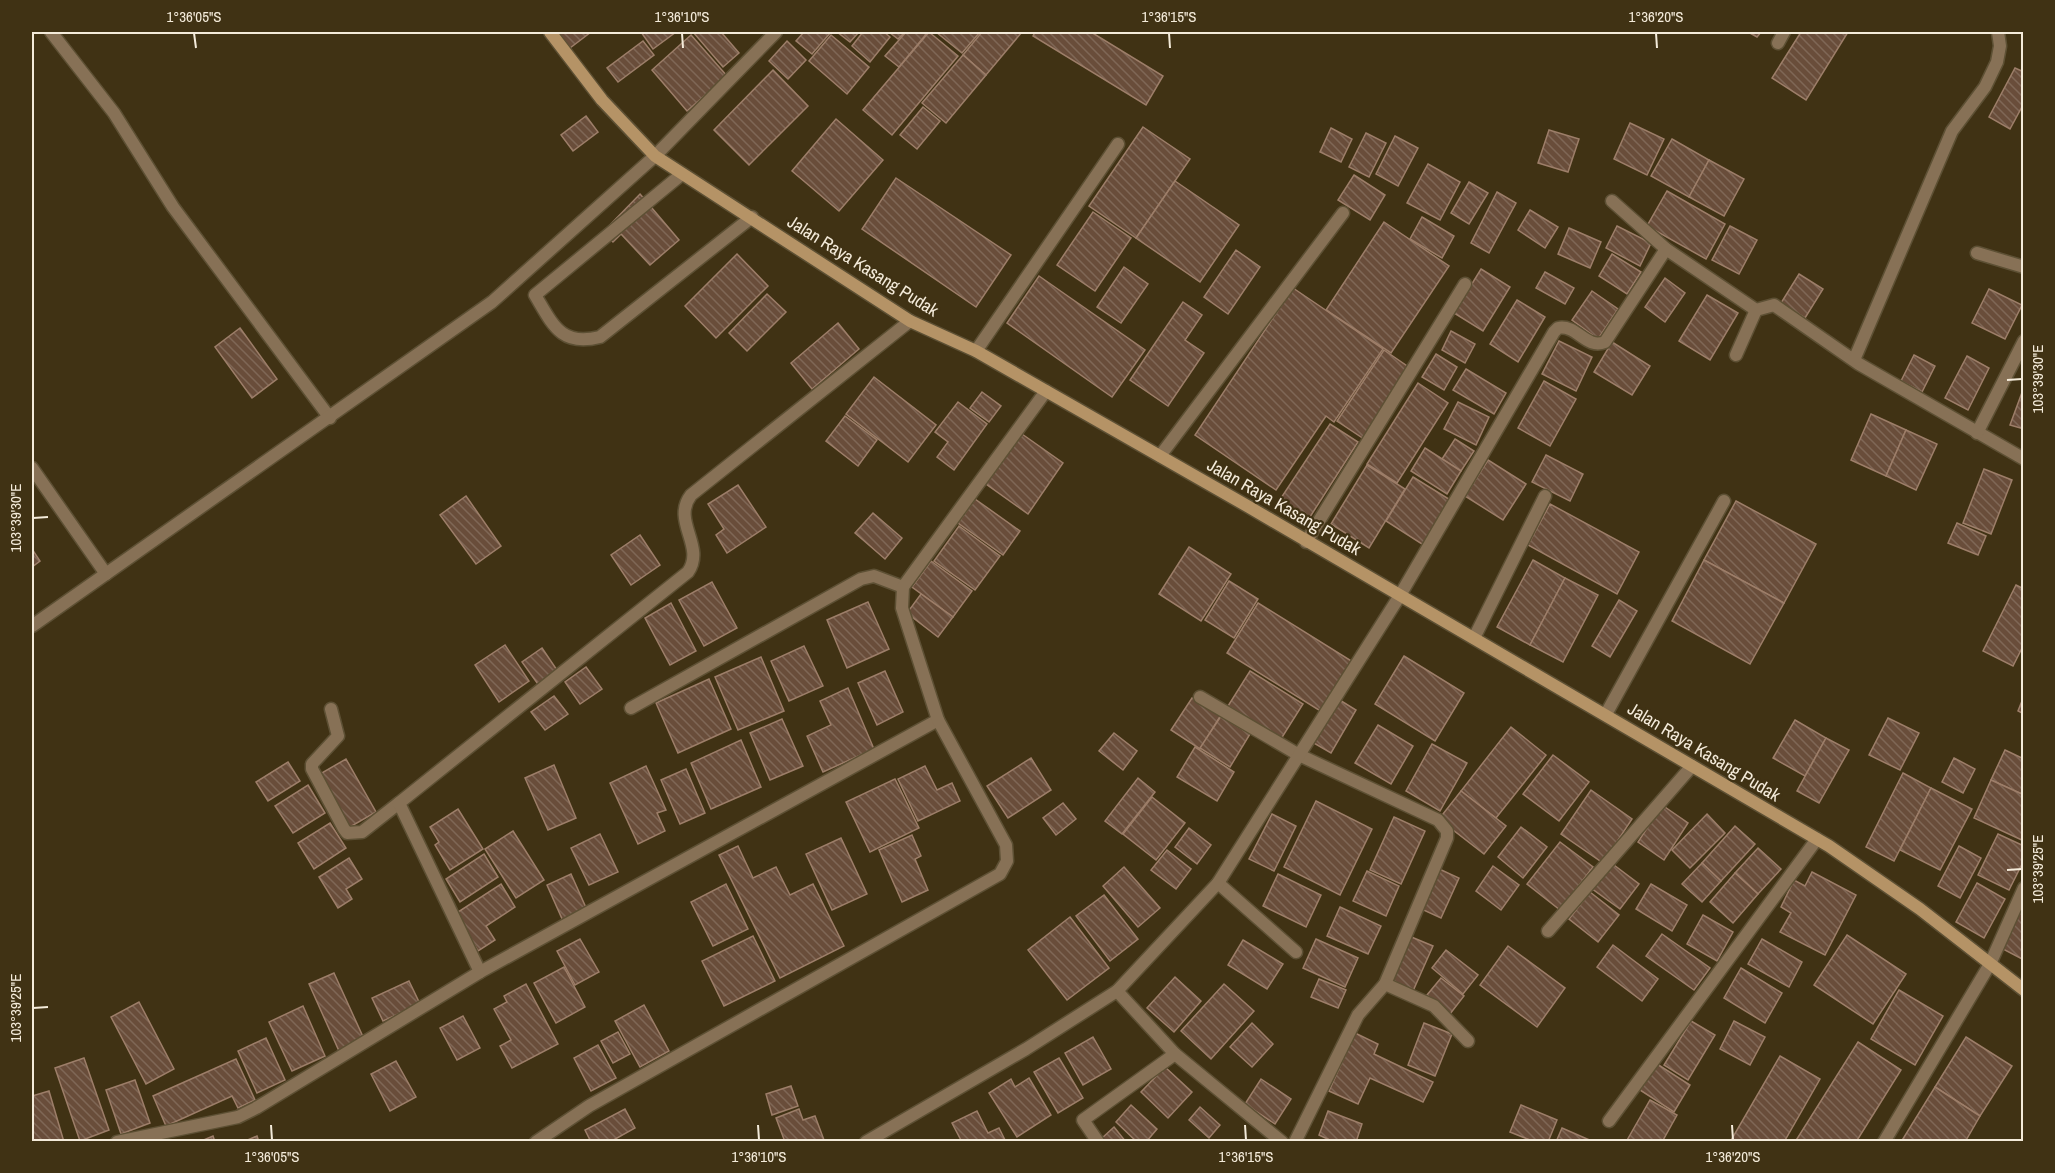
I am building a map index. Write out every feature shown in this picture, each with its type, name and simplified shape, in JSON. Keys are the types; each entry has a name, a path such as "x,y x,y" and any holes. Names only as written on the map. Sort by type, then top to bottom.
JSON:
{"street":[{"path":"51,32 114,113 173,207 330,418"},
{"name":"Jalan Raya Kasang Pudak","path":"550,32 602,100 655,156 682,174 910,321 976,351 1160,456 1817,839 1920,909 2024,990"},
{"path":"32,626 492,302 655,156 776,32"},
{"path":"1778,43 1784,32"},
{"path":"1854,360 1952,131 1985,87 1997,62 2000,46 1998,32"},
{"path":"976,351 1118,144"},
{"path":"682,174 535,295 555,329 568,338 583,341 600,337 752,217"},
{"path":"1612,201 1666,249 1756,310 1774,305 1854,360 2024,459"},
{"path":"1160,456 1343,213"},
{"path":"866,1142 1026,1049 1117,992 1218,883 1399,597 1554,332 1558,328 1570,328 1589,342 1599,344 1605,342 1666,249"},
{"path":"1977,253 2024,267"},
{"path":"1306,542 1465,284"},
{"path":"1736,355 1756,310"},
{"path":"331,709 338,736 312,764 312,769 344,829 347,832 362,832 688,572 694,564 695,553 683,518 683,504 691,495 910,321"},
{"path":"1977,433 2024,340"},
{"path":"536,1142 589,1106 1000,874 1007,861 1006,845 938,720 902,608 903,587 1046,391"},
{"path":"32,468 106,574"},
{"path":"1474,638 1545,496"},
{"path":"1606,714 1724,501"},
{"path":"631,708 861,579 874,576 903,587"},
{"path":"1200,697 1299,755 1438,820 1447,831 1447,838 1384,984 1358,1015 1295,1142"},
{"path":"117,1142 238,1117 480,972 938,720"},
{"path":"1548,931 1692,766"},
{"path":"399,803 480,972"},
{"path":"1609,1121 1817,839"},
{"path":"1218,883 1296,952"},
{"path":"1884,1142 1990,964 2024,888"},
{"path":"1384,984 1434,1006 1468,1041"},
{"path":"1117,992 1175,1054 1282,1142"},
{"path":"1098,1142 1083,1120 1175,1054"}],"building":[{"path":"558,32 591,32 570,48"},
{"path":"641,32 676,32 653,49"},
{"path":"693,32 721,32 739,53 723,67"},
{"path":"804,32 831,32 812,54 796,41"},
{"path":"837,32 859,32 850,42"},
{"path":"863,32 884,32 890,37 870,62 852,46"},
{"path":"889,32 905,32 898,39"},
{"path":"906,32 928,32 899,67 885,56"},
{"path":"929,32 958,56 892,135 863,110"},
{"path":"936,32 980,32 962,53"},
{"path":"982,32 1022,32 986,75 963,55"},
{"path":"1035,32 1091,32 1163,76 1146,105 1033,36"},
{"path":"1748,32 1761,32 1757,37"},
{"path":"1801,32 1848,32 1806,100 1772,78"},
{"path":"691,35 727,76 687,111 652,70"},
{"path":"831,35 869,67 847,94 809,61"},
{"path":"643,41 654,55 618,82 607,68"},
{"path":"787,41 806,60 788,79 769,61"},
{"path":"963,55 986,75 946,123 922,103"},
{"path":"2015,68 2024,72 2024,103 2010,129 1989,117"},
{"path":"773,70 808,106 749,165 714,130"},
{"path":"923,107 940,121 917,149 900,135"},
{"path":"586,116 598,132 573,151 561,135"},
{"path":"836,119 883,160 839,211 792,171"},
{"path":"1630,123 1664,139 1647,175 1614,159"},
{"path":"1143,127 1190,159 1136,238 1089,206"},
{"path":"1331,128 1352,139 1341,162 1320,152"},
{"path":"1549,130 1579,139 1568,172 1538,163"},
{"path":"1366,133 1386,143 1369,177 1349,167"},
{"path":"1395,136 1418,148 1398,186 1376,174"},
{"path":"1672,139 1709,160 1689,197 1651,176"},
{"path":"1709,160 1744,179 1724,216 1689,197"},
{"path":"1428,164 1460,182 1440,220 1407,203"},
{"path":"1354,175 1385,195 1370,220 1338,200"},
{"path":"896,178 1011,255 976,307 862,229"},
{"path":"1175,181 1239,225 1200,282 1136,238"},
{"path":"1469,182 1488,193 1469,224 1451,213"},
{"path":"1667,191 1725,224 1706,259 1647,226"},
{"path":"1497,192 1516,203 1489,253 1471,243"},
{"path":"640,194 679,240 650,265 621,234 613,242 603,232"},
{"path":"1530,210 1558,227 1545,248 1518,230"},
{"path":"1093,212 1131,238 1095,291 1057,265"},
{"path":"1422,217 1454,236 1442,258 1410,239"},
{"path":"1384,222 1449,266 1391,353 1326,310"},
{"path":"1617,226 1651,243 1640,266 1606,248"},
{"path":"1730,226 1757,240 1739,274 1712,260"},
{"path":"1569,228 1601,242 1590,268 1558,254"},
{"path":"1236,250 1260,267 1228,314 1204,297"},
{"path":"737,254 768,286 716,338 685,306"},
{"path":"1612,254 1641,272 1627,294 1599,276"},
{"path":"1124,267 1148,284 1121,323 1097,307"},
{"path":"1481,269 1510,287 1483,331 1454,313"},
{"path":"1545,272 1574,288 1565,304 1536,288"},
{"path":"1799,274 1823,289 1805,318 1781,303"},
{"path":"1039,276 1145,350 1112,397 1007,323"},
{"path":"1665,278 1685,293 1665,322 1645,307"},
{"path":"1293,288 1383,349 1334,422 1326,416 1276,490 1195,435"},
{"path":"1989,289 2022,305 2005,339 1972,323"},
{"path":"1592,291 1618,309 1598,339 1572,320"},
{"path":"767,294 786,312 747,351 729,333"},
{"path":"1707,295 1738,313 1710,360 1679,341"},
{"path":"1517,300 1545,317 1518,362 1490,344"},
{"path":"1183,302 1202,315 1185,340 1204,353 1168,406 1130,380"},
{"path":"838,323 859,349 812,389 791,363"},
{"path":"240,328 277,379 252,398 215,347"},
{"path":"1451,331 1475,344 1465,363 1442,350"},
{"path":"1559,341 1592,357 1576,391 1542,374"},
{"path":"1612,342 1650,366 1632,395 1594,372"},
{"path":"1384,350 1410,368 1364,439 1337,421"},
{"path":"1436,354 1457,367 1444,390 1422,377"},
{"path":"1914,355 1935,366 1922,392 1901,381"},
{"path":"1967,356 1989,368 1968,410 1945,398"},
{"path":"1466,369 1506,393 1494,414 1453,390"},
{"path":"874,377 936,425 908,462 846,414"},
{"path":"1544,381 1576,399 1550,446 1518,428"},
{"path":"1418,383 1448,403 1397,483 1367,464"},
{"path":"2024,387 2024,429 2010,425"},
{"path":"982,392 1001,406 989,422 970,408"},
{"path":"958,402 987,424 954,470 937,457 948,442 935,432"},
{"path":"1458,402 1489,417 1476,445 1444,429"},
{"path":"1871,414 1906,430 1886,476 1851,460"},
{"path":"845,416 877,440 858,466 826,441"},
{"path":"1330,424 1358,442 1308,520 1279,501"},
{"path":"1906,430 1937,444 1916,490 1886,476"},
{"path":"1022,434 1063,463 1028,514 986,484"},
{"path":"1455,439 1474,451 1461,471 1442,459"},
{"path":"1425,448 1461,471 1447,494 1411,471"},
{"path":"1546,455 1583,474 1570,501 1532,482"},
{"path":"1488,460 1526,484 1503,520 1465,496"},
{"path":"1367,465 1405,489 1369,548 1331,524"},
{"path":"1984,469 2012,480 1991,534 1963,523"},
{"path":"1413,477 1452,501 1425,546 1386,521"},
{"path":"738,485 766,527 727,553 716,535 724,529 708,504"},
{"path":"466,496 501,546 476,564 440,515"},
{"path":"975,499 1020,531 1003,555 958,523"},
{"path":"1736,501 1816,544 1784,603 1704,560"},
{"path":"1550,504 1639,552 1617,594 1528,545"},
{"path":"873,513 902,538 885,559 855,533"},
{"path":"1957,523 1986,536 1978,555 1948,543"},
{"path":"959,526 1000,556 975,590 934,561"},
{"path":"640,535 660,565 631,585 611,555"},
{"path":"1189,547 1231,574 1201,621 1159,594"},
{"path":"32,549 40,561 32,567"},
{"path":"1533,560 1565,578 1530,645 1497,627"},
{"path":"1704,560 1784,603 1750,664 1672,621"},
{"path":"931,561 972,591 953,617 912,587"},
{"path":"1565,578 1598,595 1563,662 1530,645"},
{"path":"1229,581 1258,599 1234,638 1205,620"},
{"path":"712,582 737,628 704,646 679,600"},
{"path":"2016,585 2024,589 2024,644 2013,666 1983,651"},
{"path":"921,594 953,617 938,637 907,613"},
{"path":"1619,600 1637,611 1610,657 1592,646"},
{"path":"868,602 889,649 847,668 827,620"},
{"path":"671,603 696,651 670,665 645,618"},
{"path":"1258,603 1353,662 1322,712 1227,653"},
{"path":"505,645 529,681 499,702 475,665"},
{"path":"804,646 823,686 789,701 771,661"},
{"path":"542,648 559,673 540,687 522,662"},
{"path":"1404,656 1464,693 1435,741 1375,704"},
{"path":"761,657 784,711 738,730 715,677"},
{"path":"586,667 602,689 580,704 565,682"},
{"path":"885,671 903,712 877,725 858,683"},
{"path":"1250,671 1303,704 1281,739 1228,706"},
{"path":"709,679 731,729 678,753 656,703"},
{"path":"848,688 874,749 823,772 807,736 831,725 820,701"},
{"path":"554,696 568,714 545,730 531,712"},
{"path":"2024,696 2024,714 2018,711"},
{"path":"1192,698 1221,715 1200,749 1171,730"},
{"path":"1338,699 1356,710 1331,753 1312,742"},
{"path":"1221,716 1250,734 1230,767 1200,748"},
{"path":"1888,718 1919,733 1900,770 1869,755"},
{"path":"782,719 803,766 770,780 750,733"},
{"path":"1795,720 1826,738 1805,776 1773,758"},
{"path":"1378,725 1413,746 1391,784 1355,763"},
{"path":"1511,727 1546,755 1496,818 1461,791"},
{"path":"1114,733 1137,751 1123,770 1099,751"},
{"path":"1826,738 1849,750 1819,803 1797,791"},
{"path":"741,740 761,787 711,809 691,763"},
{"path":"1432,744 1467,763 1440,811 1406,791"},
{"path":"1195,747 1234,772 1217,801 1177,777"},
{"path":"2005,750 2024,759 2024,795 1991,780"},
{"path":"1553,755 1589,782 1559,821 1523,794"},
{"path":"1031,758 1051,790 1008,818 987,786"},
{"path":"1954,758 1975,769 1963,793 1942,782"},
{"path":"346,759 376,812 350,827 320,774"},
{"path":"288,762 300,781 268,801 256,782"},
{"path":"554,765 576,818 548,830 525,778"},
{"path":"646,766 666,810 657,813 665,831 638,844 610,783"},
{"path":"925,766 937,790 952,783 960,801 918,821 898,779"},
{"path":"686,769 705,813 680,824 661,780"},
{"path":"1903,773 1931,788 1894,861 1866,847"},
{"path":"1138,778 1155,792 1122,834 1105,821"},
{"path":"895,779 919,828 870,852 846,802"},
{"path":"1991,780 2024,795 2024,841 1974,818"},
{"path":"308,785 325,813 293,833 275,806"},
{"path":"1931,788 1972,809 1940,870 1900,850"},
{"path":"1591,790 1632,819 1603,863 1561,834"},
{"path":"1461,791 1506,826 1484,854 1439,819"},
{"path":"1152,797 1185,823 1156,860 1123,834"},
{"path":"1316,801 1372,829 1340,895 1284,867"},
{"path":"1063,803 1076,819 1056,835 1043,818"},
{"path":"1662,805 1688,823 1664,860 1638,842"},
{"path":"458,809 483,849 450,870 435,845 439,842 430,827"},
{"path":"1272,814 1296,826 1274,871 1249,859"},
{"path":"1707,814 1725,833 1690,868 1672,850"},
{"path":"1394,817 1425,831 1401,884 1370,870"},
{"path":"330,823 346,848 314,869 298,843"},
{"path":"1735,826 1755,844 1721,881 1702,863"},
{"path":"1521,827 1547,847 1523,878 1498,857"},
{"path":"1189,828 1211,845 1197,864 1175,847"},
{"path":"513,831 544,880 516,898 485,849"},
{"path":"600,834 618,872 589,885 571,848"},
{"path":"1998,834 2024,846 2024,860 2009,890 1978,875"},
{"path":"912,835 921,856 915,859 928,890 902,902 879,850"},
{"path":"841,838 867,894 832,910 806,854"},
{"path":"1560,842 1593,867 1560,910 1527,884"},
{"path":"738,846 753,878 776,867 790,895 813,884 844,946 780,978 719,855"},
{"path":"1959,846 1981,858 1960,898 1938,886"},
{"path":"1758,848 1781,869 1758,894 1735,873"},
{"path":"1167,850 1191,869 1176,889 1151,870"},
{"path":"484,854 498,877 460,902 446,879"},
{"path":"349,858 362,879 346,889 352,899 338,908 319,877"},
{"path":"1610,862 1639,884 1620,909 1591,888"},
{"path":"1702,863 1721,881 1702,902 1682,884"},
{"path":"1493,866 1519,885 1501,910 1476,891"},
{"path":"1124,867 1160,908 1138,927 1103,886"},
{"path":"1437,868 1459,878 1441,918 1419,908"},
{"path":"1367,871 1399,886 1386,916 1353,901"},
{"path":"1812,872 1856,895 1825,955 1780,932 1791,913 1781,907 1794,880 1805,886"},
{"path":"1735,873 1758,894 1733,923 1710,902"},
{"path":"571,874 587,910 563,921 547,885"},
{"path":"1278,874 1321,895 1306,927 1263,906"},
{"path":"1977,883 2005,899 1984,938 1956,922"},
{"path":"501,884 515,907 486,926 495,940 478,951 455,914"},
{"path":"726,884 748,929 713,946 691,902"},
{"path":"1651,884 1687,905 1672,931 1636,909"},
{"path":"1590,892 1619,915 1598,942 1569,919"},
{"path":"1104,895 1138,939 1110,961 1076,916"},
{"path":"2024,905 2024,960 2001,948"},
{"path":"1340,907 1381,926 1368,954 1327,936"},
{"path":"1703,915 1733,932 1717,961 1687,944"},
{"path":"1070,917 1109,968 1067,1000 1028,950"},
{"path":"1662,934 1710,968 1694,990 1646,956"},
{"path":"1847,935 1906,974 1873,1024 1814,985"},
{"path":"753,936 775,981 724,1006 702,961"},
{"path":"1409,936 1433,946 1413,991 1389,980"},
{"path":"580,939 599,972 575,985 557,951"},
{"path":"1316,939 1358,958 1345,987 1303,968"},
{"path":"1762,939 1802,962 1789,987 1748,964"},
{"path":"1243,940 1283,964 1267,989 1228,965"},
{"path":"1613,945 1658,979 1642,1001 1597,967"},
{"path":"1508,946 1565,988 1537,1027 1480,985"},
{"path":"1446,950 1478,975 1463,994 1432,968"},
{"path":"564,967 585,1007 556,1023 534,983"},
{"path":"1741,968 1782,993 1765,1023 1724,998"},
{"path":"334,973 364,1039 339,1051 309,984"},
{"path":"1175,977 1201,1001 1174,1032 1147,1008"},
{"path":"1441,978 1464,996 1450,1014 1427,995"},
{"path":"1319,979 1346,990 1338,1008 1311,997"},
{"path":"409,981 420,1004 383,1021 372,998"},
{"path":"526,984 558,1044 512,1068 500,1046 511,1040 494,1009 507,1002 504,996"},
{"path":"1224,984 1254,1011 1211,1059 1181,1031"},
{"path":"1899,990 1943,1016 1915,1065 1871,1039"},
{"path":"139,1002 174,1069 146,1084 111,1017"},
{"path":"644,1005 669,1051 640,1067 615,1021"},
{"path":"303,1006 325,1056 292,1071 269,1022"},
{"path":"463,1016 480,1048 457,1060 440,1028"},
{"path":"1691,1021 1715,1035 1688,1080 1664,1065"},
{"path":"1734,1021 1765,1037 1750,1065 1720,1049"},
{"path":"1252,1023 1273,1044 1252,1067 1230,1047"},
{"path":"1424,1023 1452,1034 1435,1076 1408,1065"},
{"path":"618,1032 630,1054 613,1063 601,1041"},
{"path":"1355,1033 1378,1044 1374,1054 1433,1082 1423,1102 1370,1078 1358,1104 1329,1091"},
{"path":"1093,1037 1111,1069 1083,1085 1065,1053"},
{"path":"1966,1037 2012,1066 1980,1116 1935,1087"},
{"path":"266,1038 285,1080 257,1093 238,1051"},
{"path":"1858,1042 1901,1070 1856,1142 1795,1142"},
{"path":"598,1045 616,1078 591,1091 574,1058"},
{"path":"1780,1056 1820,1079 1784,1142 1730,1142"},
{"path":"84,1058 109,1130 80,1141 55,1068"},
{"path":"1059,1058 1083,1098 1058,1113 1034,1072"},
{"path":"236,1059 255,1100 238,1108 232,1096 166,1126 153,1096"},
{"path":"396,1061 416,1097 390,1111 371,1074"},
{"path":"1657,1064 1690,1085 1674,1112 1640,1090"},
{"path":"1165,1067 1192,1092 1168,1118 1141,1092"},
{"path":"1029,1078 1051,1115 1017,1137 989,1093 1011,1079 1015,1087"},
{"path":"1261,1079 1291,1099 1275,1124 1245,1104"},
{"path":"135,1080 150,1123 121,1134 106,1090"},
{"path":"791,1086 798,1106 772,1115 766,1094"},
{"path":"1935,1087 1980,1116 1965,1142 1901,1142"},
{"path":"49,1091 64,1142 32,1142 32,1096"},
{"path":"1650,1100 1677,1115 1662,1142 1626,1142"},
{"path":"1131,1105 1157,1129 1146,1142 1137,1142 1116,1122"},
{"path":"1521,1105 1557,1120 1548,1142 1535,1142 1510,1132"},
{"path":"1200,1107 1220,1125 1209,1138 1189,1120"},
{"path":"625,1109 635,1128 610,1142 591,1142 585,1130"},
{"path":"799,1109 803,1120 815,1116 824,1140 785,1142 776,1118"},
{"path":"977,1111 988,1133 999,1128 1006,1142 962,1142 952,1123"},
{"path":"1328,1111 1362,1124 1356,1142 1334,1142 1319,1135"},
{"path":"1114,1127 1126,1142 1104,1142 1101,1139"},
{"path":"1562,1128 1594,1142 1556,1142"},
{"path":"213,1136 215,1142 199,1142"},
{"path":"257,1136 259,1142 243,1142"}]}
